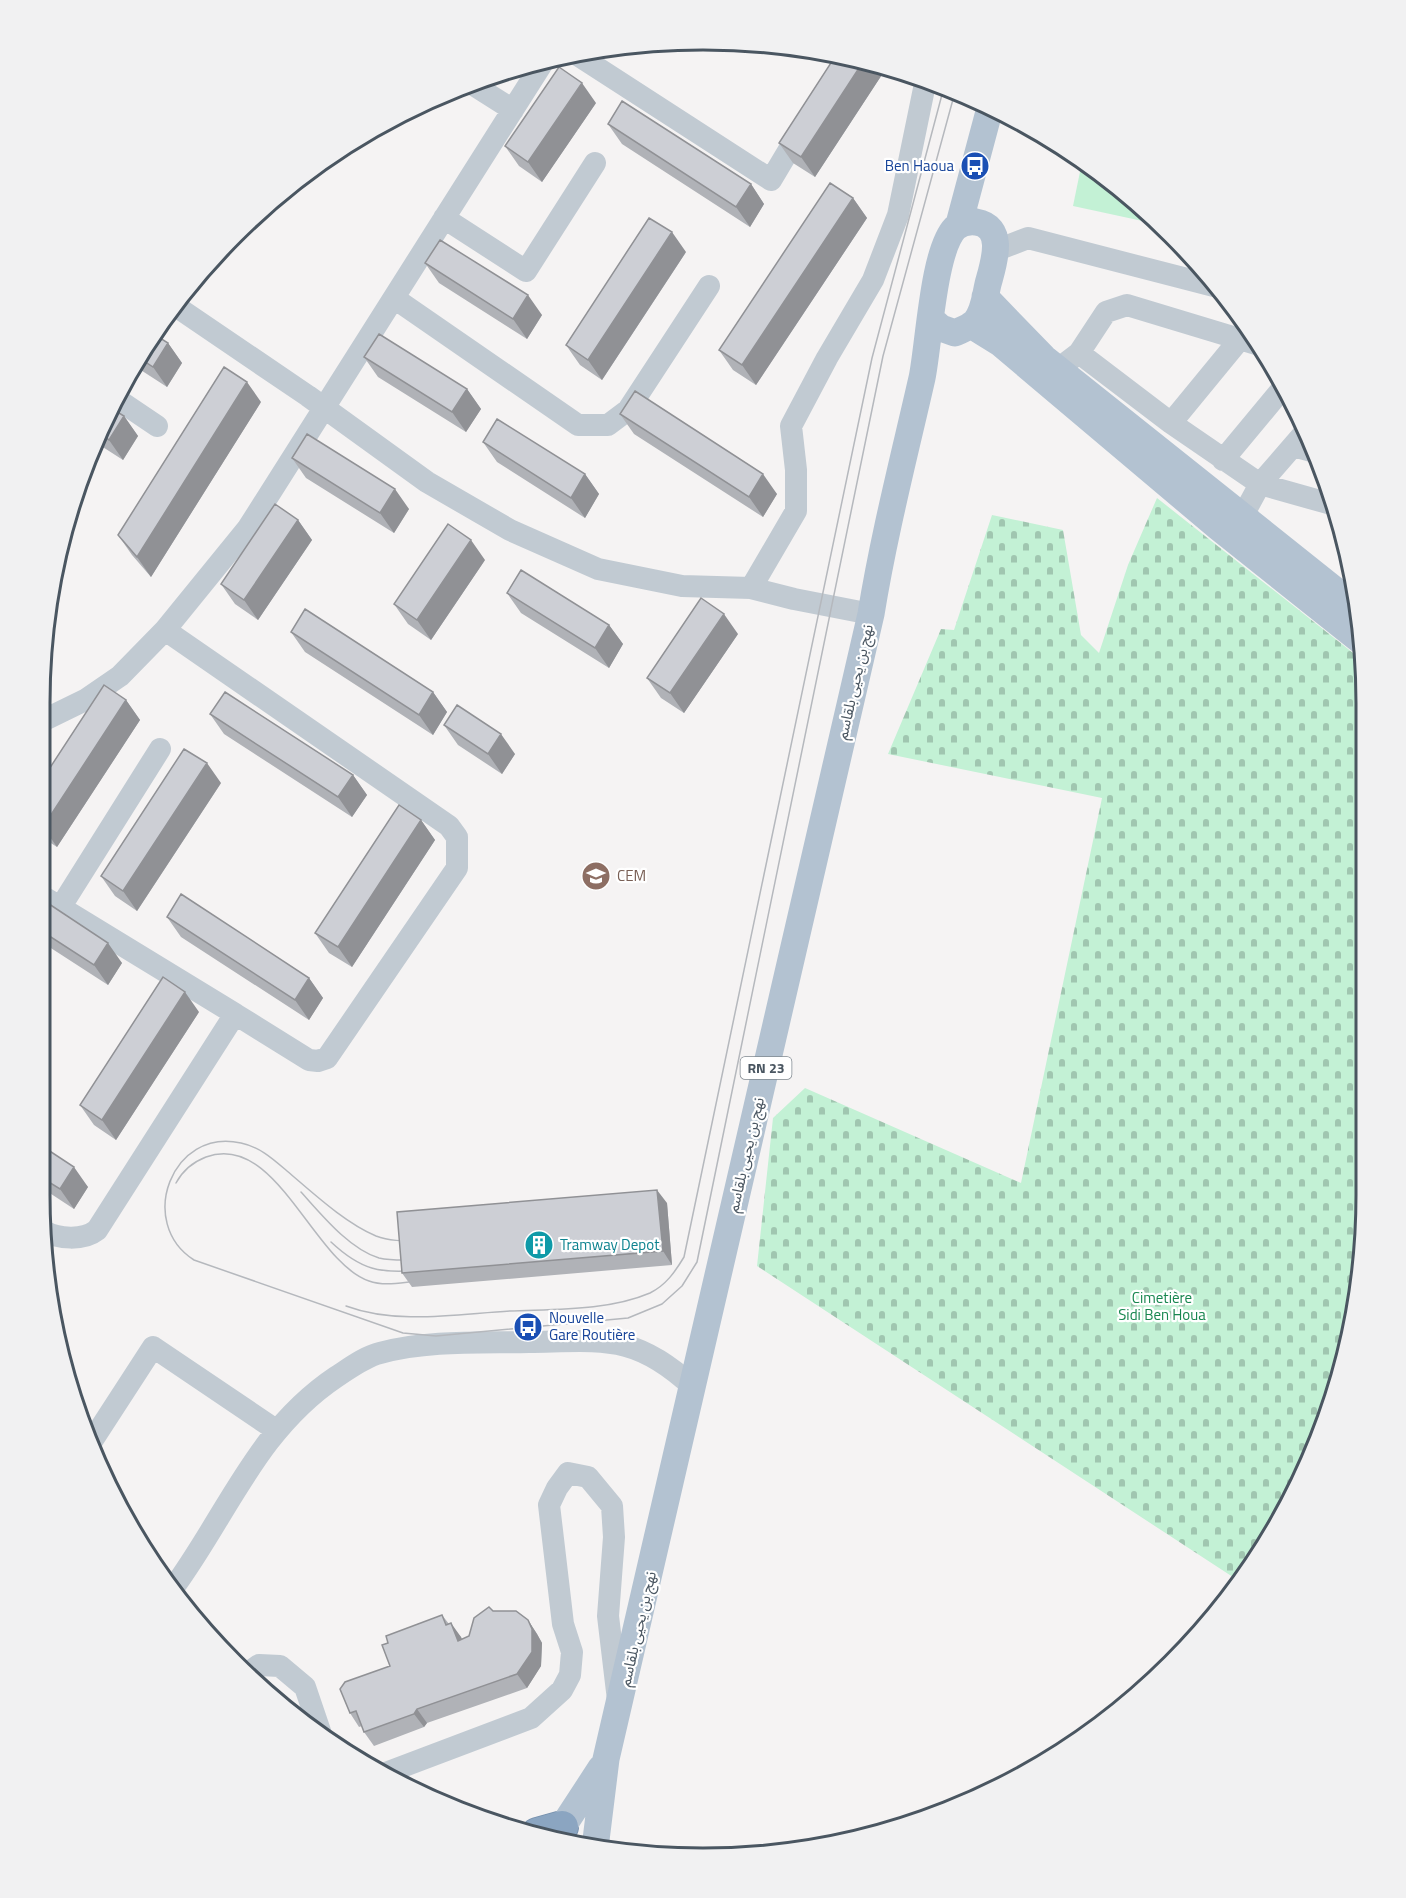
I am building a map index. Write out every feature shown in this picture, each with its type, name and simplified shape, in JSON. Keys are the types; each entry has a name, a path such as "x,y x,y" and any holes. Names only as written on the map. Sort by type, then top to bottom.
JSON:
{"main road":[{"path":"988,115 959,224 974,222 993,239"},
{"path":"971,183 993,239"},
{"name":"نهج بن يحيى بلقاسم","path":"596,1839 606,1759 871,614 882,543 922,375 931,320 930,306 948,237 959,224"},
{"name":"نهج بن يحيى بلقاسم","path":"922,375 963,329 981,313 993,239"},
{"path":"985,297 1024,339 1069,361 1248,522 1348,601"},
{"path":"931,320 941,328 963,329 1000,343 1218,527 1353,634"},
{"name":"نهج بن يحيى بلقاسم","path":"553,1831 606,1759"}],"street":[{"path":"586,60 771,180 814,109"},
{"path":"50,717 85,700 120,676 165,630 248,528 537,71"},
{"path":"751,588 796,511 796,470 791,426 827,358 873,280 898,215 924,88"},
{"path":"480,89 513,110"},
{"path":"444,218 526,271 595,163"},
{"path":"993,239 1028,238 1203,283"},
{"path":"394,298 578,424 608,425 628,410 709,286"},
{"path":"1247,342 1127,305 1106,312 1069,361 1171,423 1260,484 1325,502"},
{"path":"181,311 324,408 427,482 510,530 598,569 682,586 751,588 871,614"},
{"path":"1171,423 1248,342"},
{"path":"1223,460 1278,394"},
{"path":"123,404 157,426"},
{"path":"1248,522 1247,508 1260,484 1300,439"},
{"path":"50,902 309,1059 318,1061 327,1058 457,868 457,837 449,826 165,630"},
{"path":"60,909 160,749"},
{"path":"51,1234 62,1238 93,1234 97,1230 235,1014"},
{"path":"177,1582 276,1430 293,1410 354,1365 377,1353 408,1347 473,1343 610,1341 661,1360 693,1387"},
{"path":"95,1436 153,1347 276,1430"},
{"path":"393,1770 531,1718 562,1690 570,1675 572,1652 563,1624 549,1505 556,1488 568,1473 588,1477 612,1506 614,1537 608,1616 619,1709"},
{"path":"254,1669 259,1665 280,1665 305,1687 317,1721"}],"green space":[{"path":"1080,170 1144,221 1073,206"},
{"name":"Cimetière Sidi Ben Houa","path":"1157,498 1354,654 1356,1195 1351,1280 1334,1364 1307,1445 1269,1522 1233,1577 757,1266 773,1118 805,1088 1021,1183 1102,798 888,754 941,629 954,630 992,515 1063,530 1081,635 1099,653 1128,565"}],"building":[{"path":"831,62 859,69 801,157 779,143"},
{"path":"559,67 582,83 528,162 505,146"},
{"path":"622,101 751,184 736,207 608,124"},
{"path":"830,183 853,198 742,365 719,350"},
{"path":"649,218 672,232 588,360 566,345"},
{"path":"440,240 528,295 513,319 425,263"},
{"path":"379,334 467,389 452,412 364,357"},
{"path":"161,339 168,343 153,367 146,362"},
{"path":"224,367 247,382 137,557 118,535"},
{"path":"635,391 763,474 749,497 620,414"},
{"path":"118,412 124,416 109,440 106,438"},
{"path":"497,419 585,474 571,498 483,442"},
{"path":"307,434 395,489 380,513 292,458"},
{"path":"275,504 298,520 244,600 221,584"},
{"path":"448,524 471,540 417,620 394,604"},
{"path":"521,570 609,625 595,648 507,593"},
{"path":"701,598 724,614 670,693 647,678"},
{"path":"305,609 433,692 419,715 291,632"},
{"path":"104,685 126,700 50,816 50,768"},
{"path":"225,692 353,775 338,797 210,714"},
{"path":"457,705 501,734 488,754 444,725"},
{"path":"184,749 207,763 123,891 101,876"},
{"path":"399,805 421,820 338,947 315,933"},
{"path":"181,894 309,978 295,1000 167,917"},
{"path":"50,905 108,943 94,965 50,936"},
{"path":"163,977 185,992 102,1120 80,1105"},
{"path":"50,1151 74,1167 60,1189 50,1183"},
{"name":"Tramway Depot","path":"657,1190 663,1251 402,1273 397,1212"},
{"path":"489,1607 493,1611 516,1611 528,1620 532,1629 532,1652 517,1674 417,1709 414,1714 364,1732 356,1711 350,1713 340,1689 345,1682 390,1666 382,1645 388,1643 386,1636 442,1615 446,1625 451,1623 458,1641 469,1636 474,1618"}],"tram line":[{"path":"346,1306 366,1312 406,1317 599,1306 634,1299 656,1290 670,1278 684,1257 872,358 942,95"},
{"path":"417,1241 386,1239 364,1230 330,1207 266,1154 241,1143 217,1142 196,1149 181,1163 170,1182 165,1203 167,1224 177,1244 194,1260 403,1333 436,1336 628,1318 662,1304 682,1286 697,1262 883,356 953,99"},
{"path":"176,1183 182,1174 197,1161 206,1157 231,1154 253,1163 274,1180 330,1250 349,1269 375,1283 396,1284 423,1280"},
{"path":"301,1192 336,1230 357,1247 379,1258 416,1260"},
{"path":"331,1242 352,1259 372,1268 393,1271 420,1270"}],"place":[{"name":"Ben Haoua","path":"975,166"},
{"name":"CEM","path":"596,876"},
{"name":"Tramway Depot","path":"539,1245"},
{"name":"Nouvelle Gare Routière","path":"528,1327"}]}
